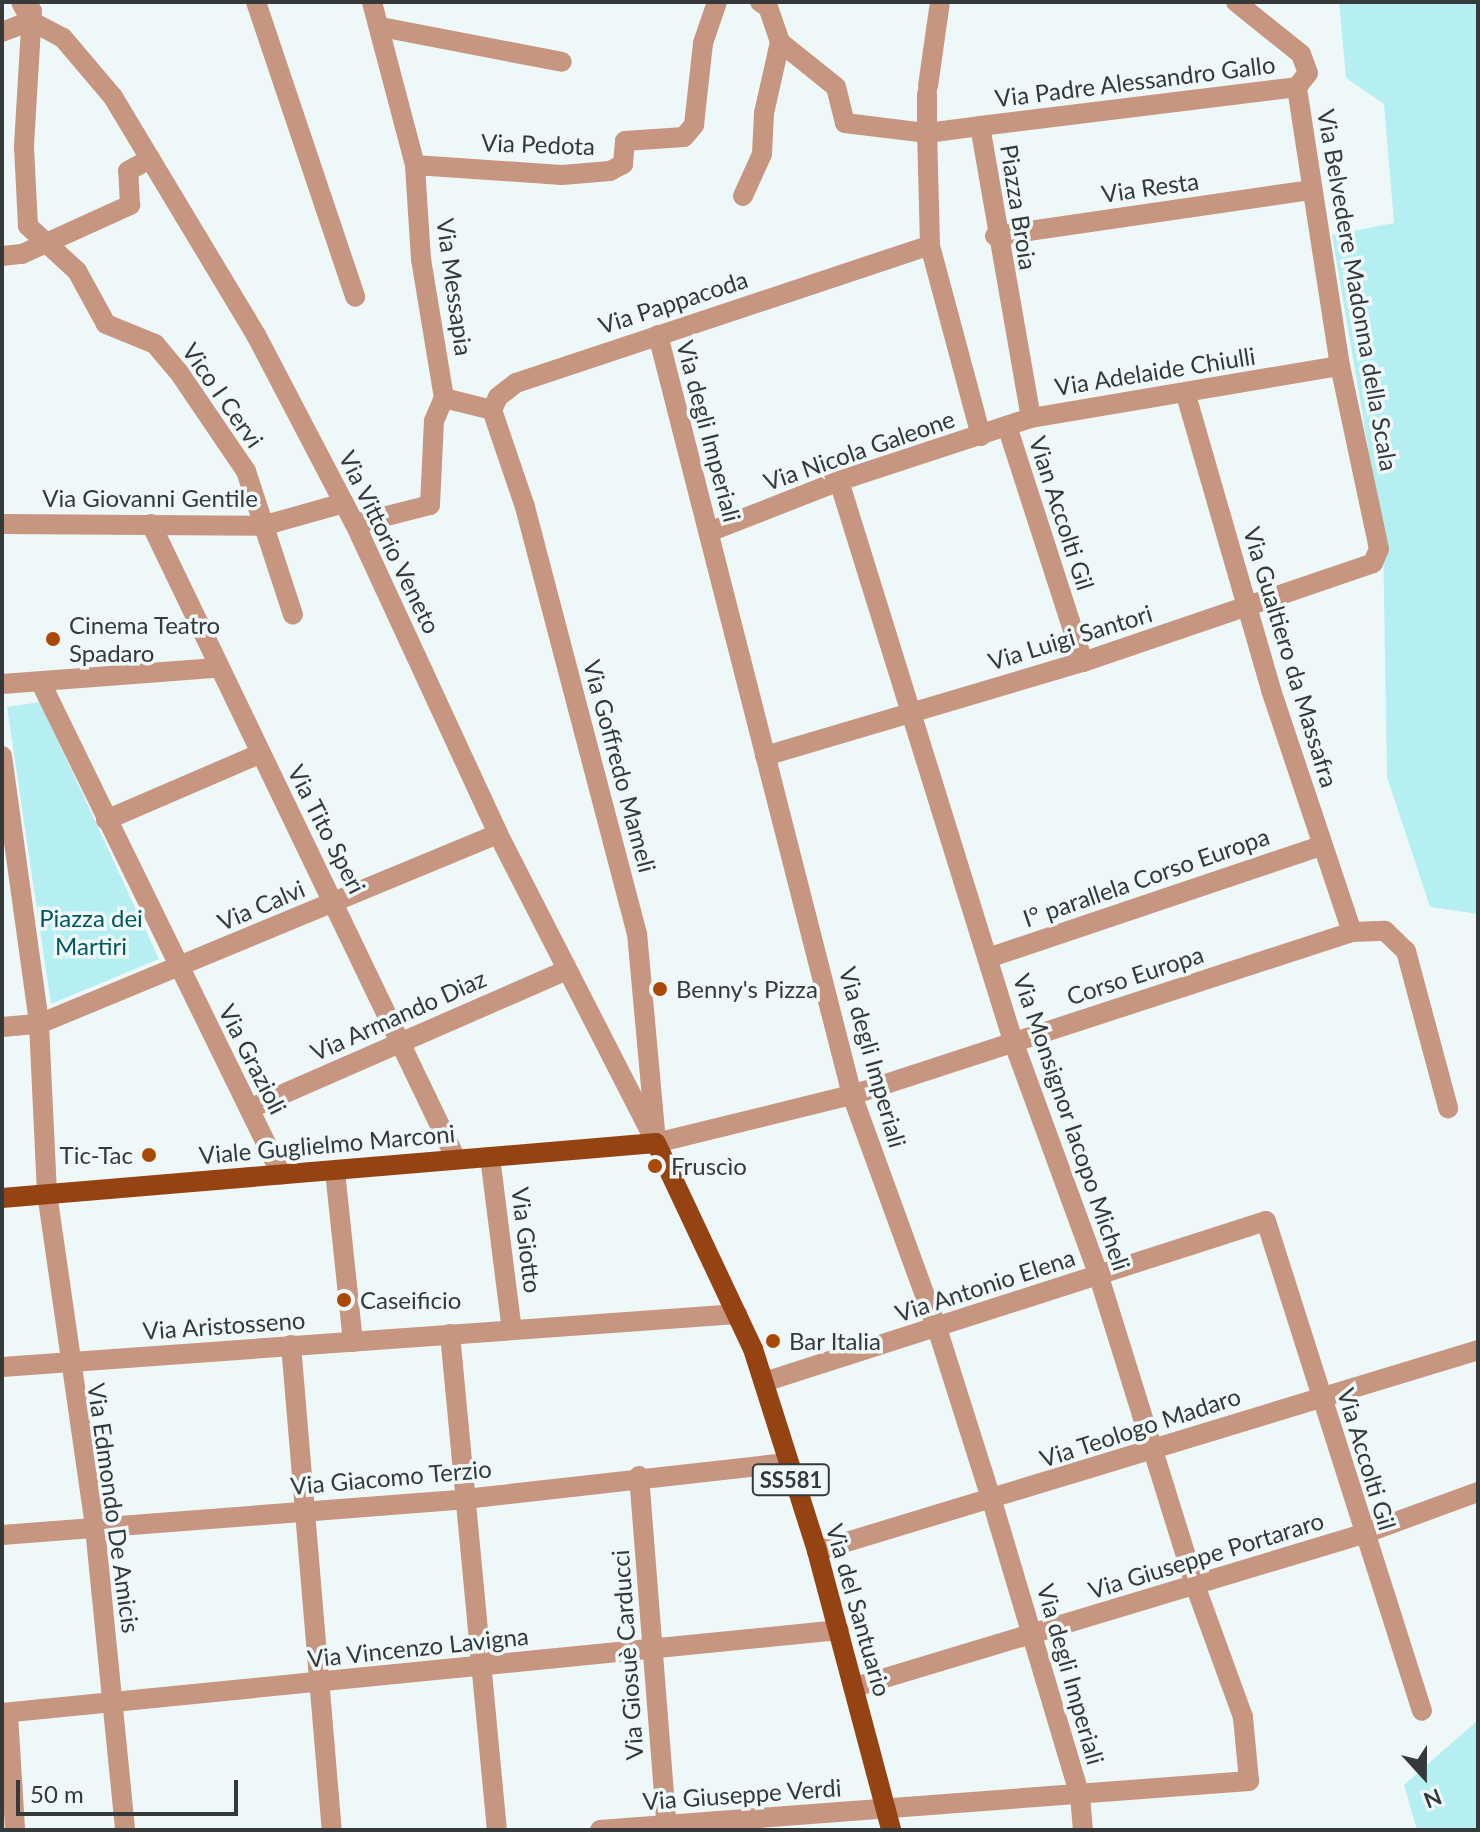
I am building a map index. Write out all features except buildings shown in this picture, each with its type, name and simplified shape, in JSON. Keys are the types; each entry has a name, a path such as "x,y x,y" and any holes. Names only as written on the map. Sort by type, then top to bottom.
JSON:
{"main road":[{"name":"Viale Guglielmo Marconi","path":"2,1198 656,1143"},
{"name":"Via del Santuario","path":"656,1143 737,1314 764,1382 785,1463 817,1551 889,1820"}],"street":[{"path":"2,32 32,11 21,2"},
{"path":"256,2 355,297"},
{"name":"Via Messapia","path":"355,524 430,505 434,421 444,398 421,259 415,165 372,2"},
{"name":"Via Pedota","path":"415,165 562,175 610,171 623,164 625,141 684,137 694,125 703,43 717,2"},
{"path":"743,196 762,154 764,113 780,42 768,7 760,2"},
{"path":"940,2 928,90 930,245 981,436"},
{"name":"Via Belvedere Madonna della Scala","path":"1236,2 1301,54 1308,73 1297,87 1312,190 1340,366 1379,549"},
{"name":"Via Vittorio Veneto","path":"32,11 63,38 113,97 256,335 355,524 498,834 656,1143"},
{"name":"Vico I Cervi","path":"32,11 24,147 28,226 77,271 106,324 155,344 178,371 246,471 293,615"},
{"path":"381,27 562,62"},
{"name":"Piazza Broia","path":"780,42 836,87 845,123 927,133 980,126 995,236 1031,418"},
{"name":"Via Padre Alessandro Gallo","path":"980,126 1297,87"},
{"path":"2,256 48,243 61,233 130,205 128,171 150,159"},
{"name":"Via Resta","path":"995,236 1312,190"},
{"name":"Via Pappacoda","path":"492,410 498,397 516,383 930,245"},
{"name":"Via degli Imperiali","path":"658,335 852,1095 937,1328 992,1501 1080,1796 1083,1830"},
{"name":"Via Adelaide Chiulli","path":"981,436 1031,418 1186,395 1340,366"},
{"name":"Via Gualtiero da Massafra","path":"1186,395 1321,846 1352,932"},
{"path":"444,398 492,410"},
{"name":"Via Goffredo Mameli","path":"492,410 525,507 637,933 656,1143"},
{"name":"Vian Accolti Gil","path":"1007,426 1083,662"},
{"name":"Via Nicola Galeone","path":"709,532 839,481 981,436"},
{"name":"Via Monsignor Iacopo Micheli","path":"839,481 1013,1041 1099,1276 1195,1585 1243,1717 1249,1781"},
{"name":"Via Giovanni Gentile","path":"2,524 262,526 344,503"},
{"name":"Via Tito Speri","path":"151,524 216,668 335,902 456,1159"},
{"name":"Via Luigi Santori","path":"765,756 1083,662 1358,571 1373,563 1379,549"},
{"path":"2,684 216,668"},
{"path":"41,683 177,970"},
{"path":"106,820 259,754"},
{"name":"Via Edmondo De Amicis","path":"2,756 9,855 39,1024 47,1193 67,1362 95,1528 125,1830"},
{"name":"Via Calvi","path":"2,1027 39,1024 177,970 498,834"},
{"name":"I° parallela Corso Europa","path":"988,958 1321,846"},
{"path":"1352,932 1385,931 1406,951 1448,1108"},
{"name":"Corso Europa","path":"656,1143 852,1095 1352,932"},
{"name":"Via Grazioli","path":"177,970 251,1108 281,1174"},
{"name":"Via Armando Diaz","path":"251,1108 567,970"},
{"name":"Via Giotto","path":"490,1157 512,1330"},
{"path":"335,1171 353,1342"},
{"name":"Via Antonio Elena","path":"764,1382 1266,1221"},
{"name":"Via Accolti Gil","path":"1266,1221 1363,1534 1422,1711"},
{"name":"Via Aristosseno","path":"2,1367 737,1314"},
{"path":"450,1334 497,1830"},
{"path":"291,1345 302,1511 332,1830"},
{"name":"Via Teologo Madaro","path":"817,1551 992,1501 1478,1350"},
{"name":"Via Giacomo Terzio","path":"2,1535 465,1499 639,1476 785,1463"},
{"name":"Via Giosuè Carducci","path":"639,1476 666,1827"},
{"name":"Via Giuseppe Portararo","path":"855,1687 1034,1636 1363,1534 1478,1492"},
{"name":"Via Vincenzo Lavigna","path":"5,1714 839,1630"},
{"path":"5,1714 15,1830"},
{"name":"Via Giuseppe Verdi","path":"600,1830 889,1820 1080,1796 1249,1781"}],"green space":[{"path":"1339,2 1478,2 1478,914 1430,907 1387,777 1383,535 1332,235 1394,223 1384,104 1346,78"},
{"name":"Piazza dei Martiri","path":"40,702 159,959 51,1004 7,707"},
{"path":"1478,1720 1478,1830 1417,1830 1404,1785"}],"place":[{"name":"Cinema Teatro Spadaro","path":"53,639"},
{"name":"Benny's Pizza","path":"660,989"},
{"name":"Tic-Tac","path":"149,1155"},
{"name":"Fruscìo","path":"655,1166"},
{"name":"Caseificio","path":"344,1300"},
{"name":"Bar Italia","path":"773,1341"}]}
